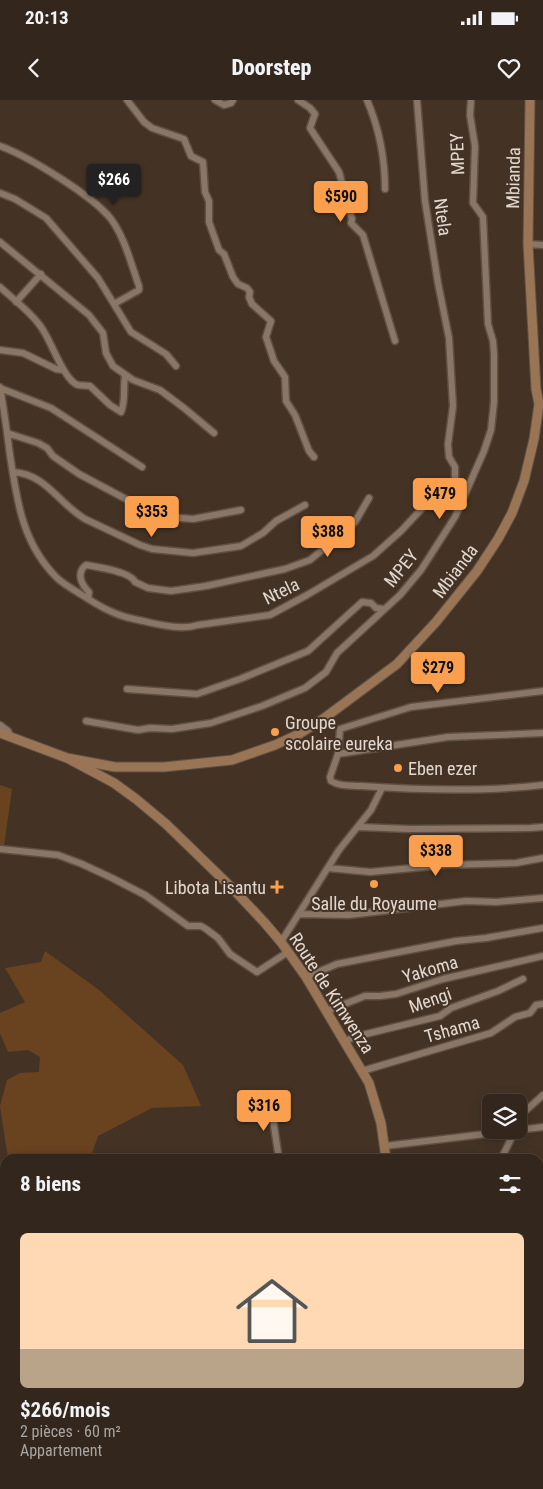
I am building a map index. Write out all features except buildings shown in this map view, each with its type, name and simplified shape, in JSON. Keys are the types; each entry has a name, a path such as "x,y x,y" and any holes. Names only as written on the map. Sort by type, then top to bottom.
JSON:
{"street":[{"path":"127,100 144,122 152,128 184,139 191,156 203,162 206,192 209,201 209,222 219,250 224,254 233,277 238,284 247,288 250,292 249,297 252,304 272,321 266,337 274,361 285,377 286,401 295,415 309,451 314,457"},
{"path":"215,100 224,105 231,103 232,100"},
{"path":"298,100 316,114 310,128 339,172 352,219 351,223 363,235 395,341"},
{"path":"367,100 373,113 381,147 385,166 386,189"},
{"name":"Ntela","path":"0,388 21,519 36,549 58,578 88,599 120,616 150,623 189,628 198,625 270,615 362,563 401,532 429,501 438,500 449,495 455,479 455,467 449,457 448,444 453,406 449,338 425,201 417,100"},
{"name":"MPEY","path":"86,721 138,730 172,729 211,723 262,706 312,684 326,672 337,653 400,594 421,570 455,517 484,451 491,430 494,402 493,341 488,324 483,217 473,203 475,146 470,115 471,100"},
{"name":"Mbianda","path":"67,758 115,767 164,767 232,760 275,745 299,734 323,719 398,664 462,591 498,539 512,513 524,481 534,438 539,404 536,389 528,244 530,100"},
{"path":"0,146 63,181 105,212 111,220 122,238 139,286 139,290 114,304"},
{"path":"0,193 15,199 46,218 98,278 131,332 166,354 176,366"},
{"path":"0,242 89,315 103,333 109,361 125,376 160,390 214,433"},
{"path":"528,244 543,245"},
{"path":"16,302 41,274"},
{"path":"0,287 41,326 63,370 74,382 78,385 90,386 110,405 121,412 124,402 123,387 125,376"},
{"path":"0,350 23,352 56,369 63,370"},
{"path":"0,388 51,408 142,467"},
{"path":"539,404 543,395"},
{"path":"7,433 38,443 79,474 154,514 193,519 241,510"},
{"path":"13,472 24,473 39,480 76,514 85,519 140,545 169,552 193,553 241,546 263,533 276,521 305,505"},
{"path":"88,599 89,592 84,587 80,578 82,569 86,565 128,575 136,582 148,588 171,591 206,586 284,569 310,560 355,522 369,498"},
{"path":"127,689 200,694 308,651 362,602 371,604 376,608 384,608"},
{"path":"543,691 491,696 404,709 340,730 338,754 330,777 331,781 343,786 382,788 461,789 543,786"},
{"path":"0,725 8,731 11,737"},
{"path":"0,733 67,758"},
{"path":"338,754 448,737 543,733"},
{"name":"Route de Kimwenza","path":"67,758 114,783 151,812 233,889 281,942 306,977 369,1083 376,1104 386,1154"},
{"path":"281,942 344,844 372,810 382,788"},
{"path":"359,827 410,829 530,828 543,826"},
{"path":"0,849 58,855 97,871 144,894 188,926 202,926 218,938 230,954 257,972 288,952"},
{"path":"328,868 370,872 445,865 516,863 543,858"},
{"path":"298,914 349,915 466,901 496,902 543,898"},
{"path":"306,977 337,964 456,941 543,928"},
{"name":"Yakoma","path":"327,1011 365,996 396,994 443,978 543,956"},
{"name":"Mengi","path":"344,1041 440,1016 451,1008 498,991 523,979"},
{"name":"Tshama","path":"362,1071 492,1033 515,1017 530,1013 536,1005 543,1004"},
{"path":"527,1109 543,1095"},
{"path":"273,1104 278,1154"},
{"path":"527,1130 543,1128"},
{"path":"385,1146 482,1135"},
{"path":"504,1154 511,1139"}],"shaded area":[{"path":"0,785 12,789 4,846 0,846"},
{"path":"45,951 99,990 183,1065 201,1106 152,1108 98,1136 92,1154 7,1154 0,1106 7,1080 20,1073 39,1072 40,1057 28,1050 8,1052 0,1033 0,1013 25,1002 5,968 41,962"}],"place":[{"name":"Groupe scolaire eureka","path":"275,732"},
{"name":"Eben ezer","path":"398,768"},
{"name":"Salle du Royaume","path":"374,884"},
{"name":"Libota Lisantu","path":"277,887"}]}
